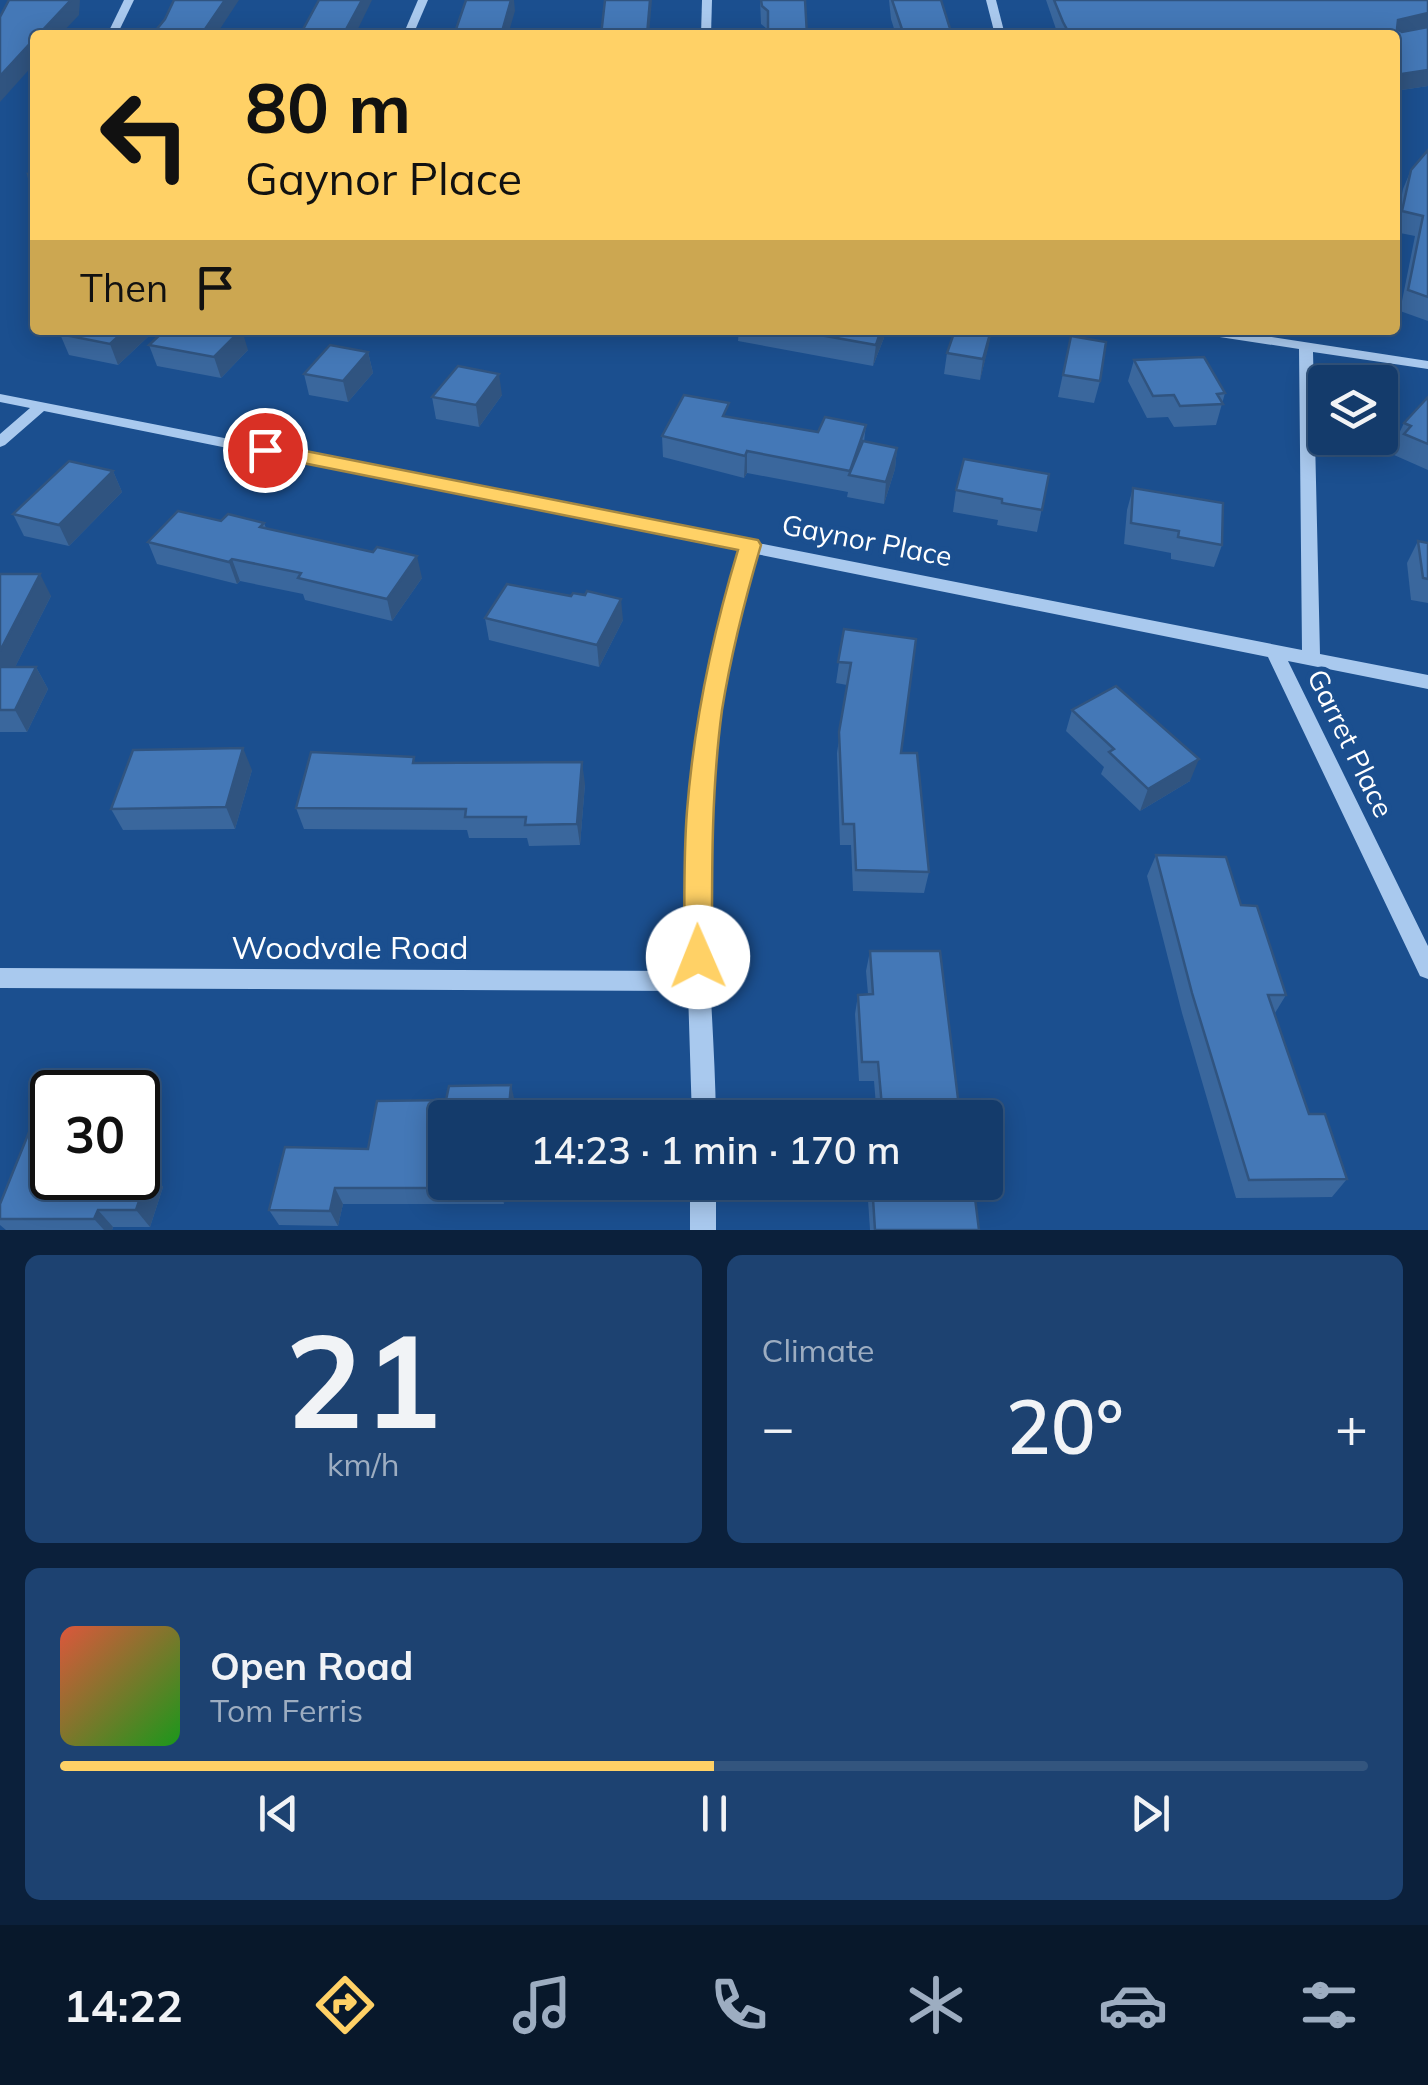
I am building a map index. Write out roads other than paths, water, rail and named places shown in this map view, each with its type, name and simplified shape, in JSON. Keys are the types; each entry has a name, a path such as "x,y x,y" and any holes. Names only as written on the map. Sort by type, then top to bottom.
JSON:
{"street":[{"path":"114,30 129,0"},
{"path":"410,30 424,0"},
{"path":"706,30 707,0"},
{"path":"991,0 999,30"},
{"path":"1233,335 1428,366"},
{"name":"Garret Place","path":"1306,346 1311,659"},
{"name":"Gaynor Place","path":"0,398 1428,682"},
{"path":"0,442 41,406"},
{"path":"703,1100 700,814 710,711 727,622 750,545"},
{"name":"Garret Place","path":"1274,650 1428,969"},
{"name":"Woodvale Road","path":"0,978 699,981"},
{"path":"703,1200 703,1230"}]}
